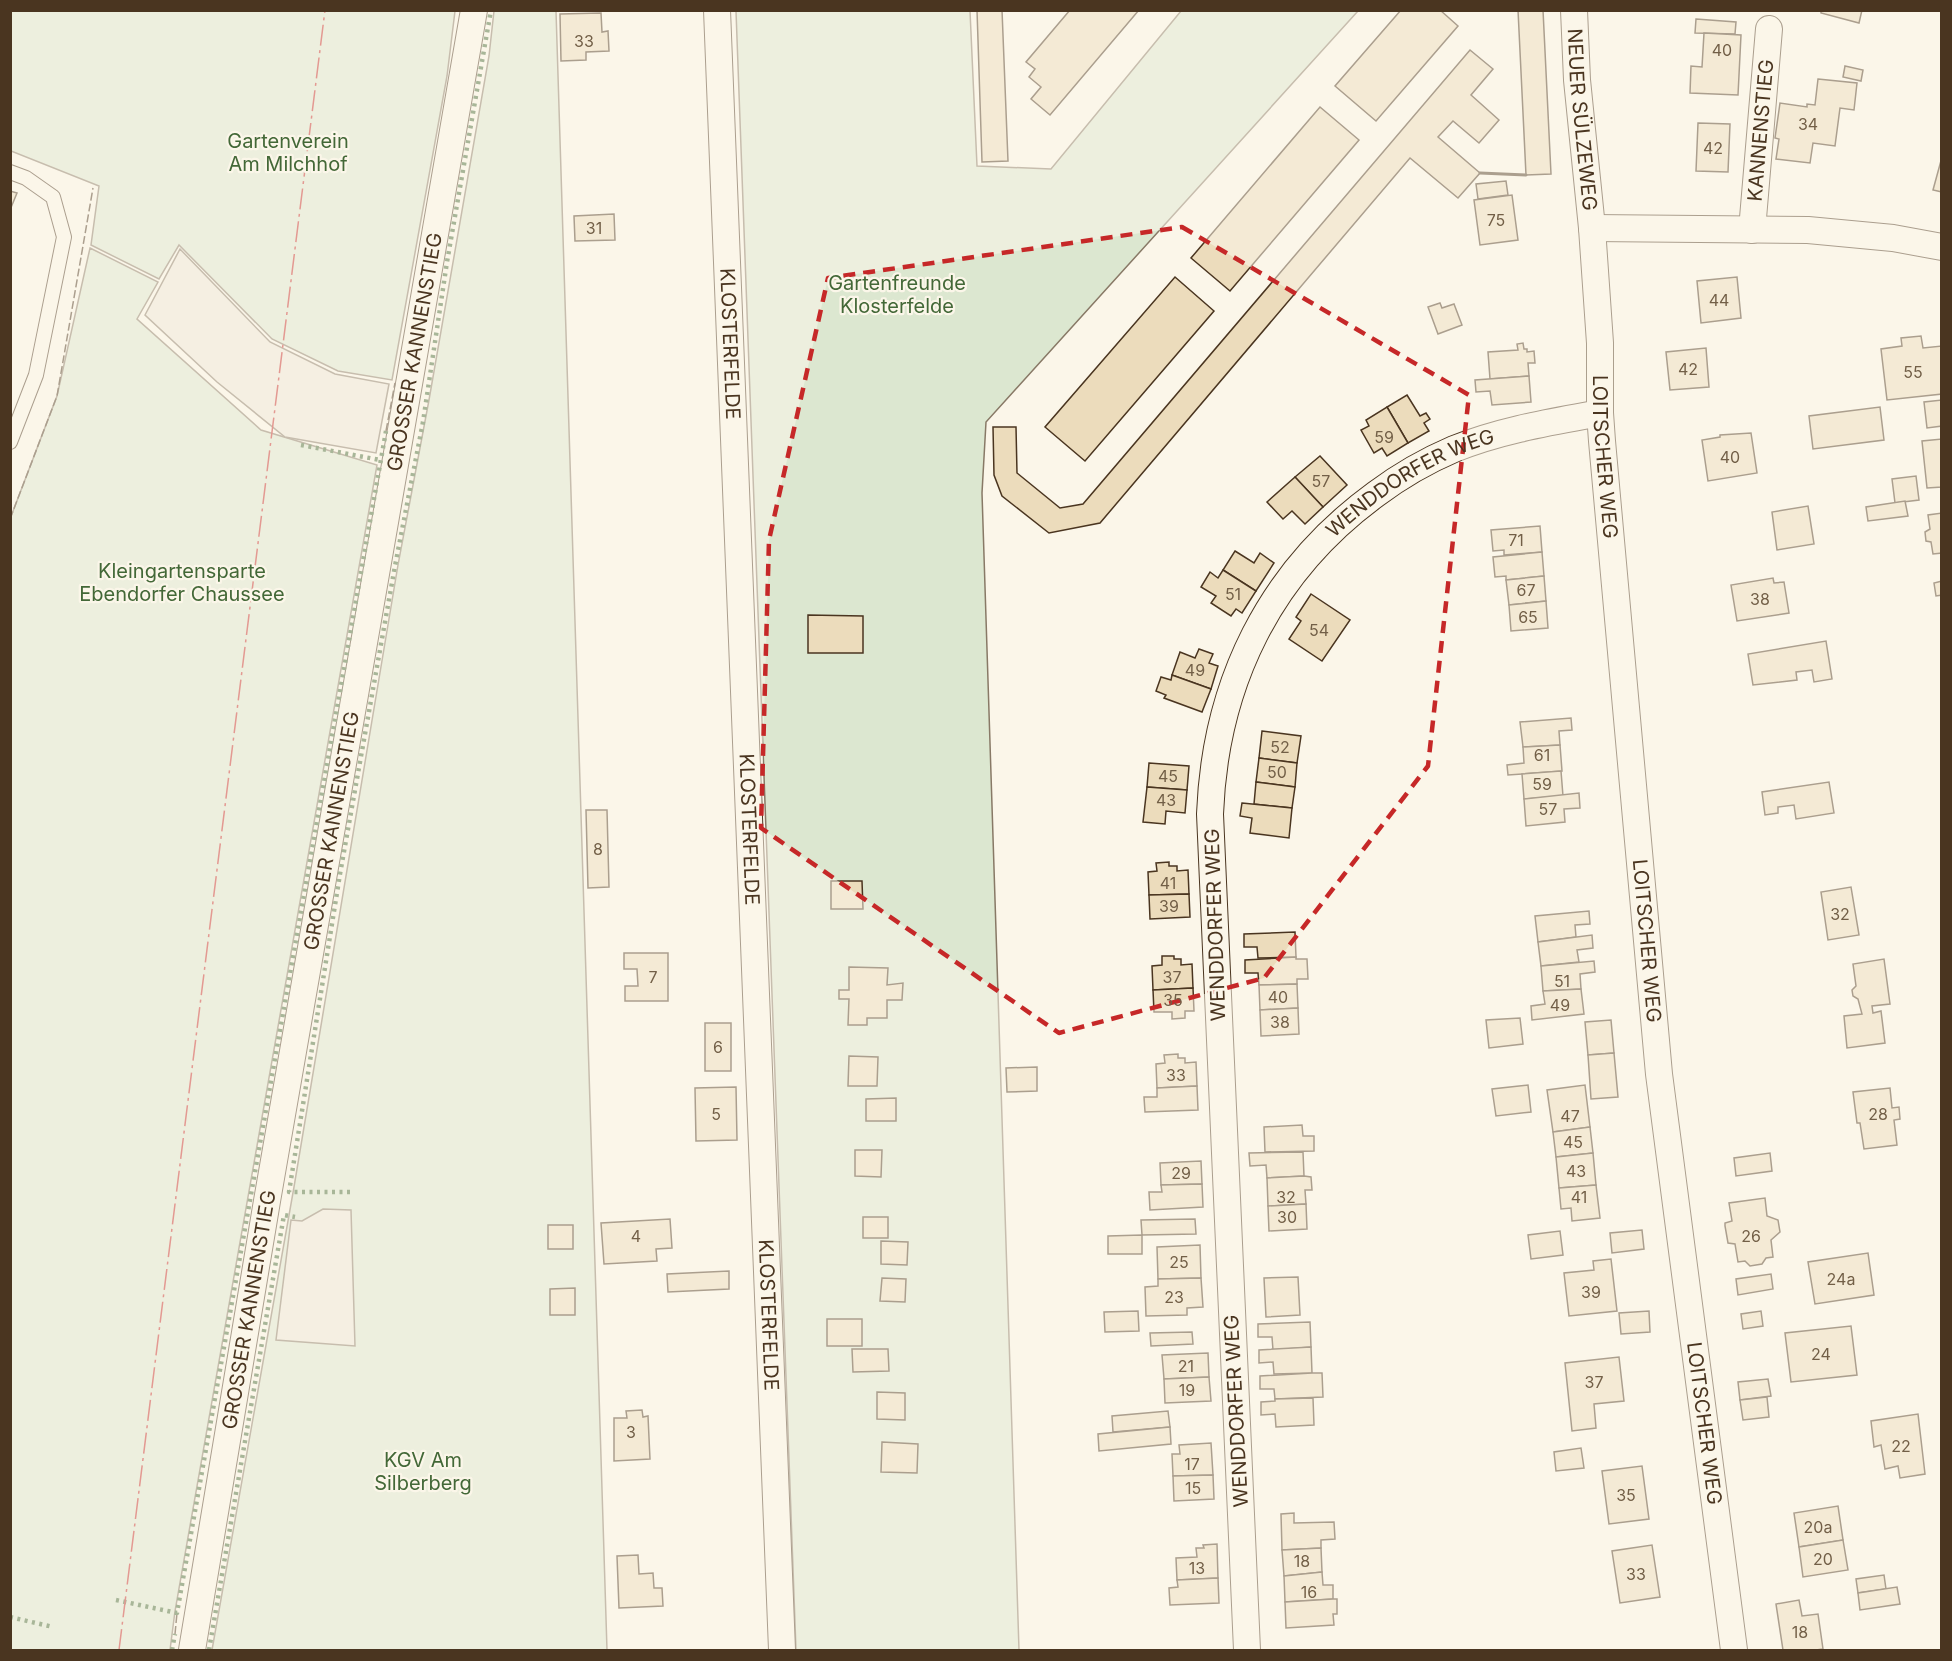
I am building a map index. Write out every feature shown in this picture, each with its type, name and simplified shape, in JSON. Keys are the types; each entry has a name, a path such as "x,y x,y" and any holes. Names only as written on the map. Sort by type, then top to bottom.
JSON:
{"street":[{"name":"GROSSER KANNENSTIEG","path":"192,1650 267,1201 474,10"},
{"name":"KLOSTERFELDE","path":"717,10 782,1650"},
{"name":"NEUER SÜLZEWEG","path":"1574,10 1577,80 1592,228"},
{"name":"KANNENSTIEG","path":"1752,230 1769,29"},
{"name":"KANNENSTIEG","path":"1592,228 1853,234 1893,238 1941,247"},
{"name":"LOITSCHER WEG","path":"1592,228 1600,343 1600,413 1659,1074 1734,1650"},
{"name":"WENDDORFER WEG","path":"1247,1650 1210,823 1211,789 1216,753 1229,697 1247,649 1275,597 1318,544 1365,502 1413,469 1457,448 1514,430 1600,413"}],"lane":[{"path":"10,172 26,178 53,198 64,237 36,375 10,442"}],"highlighted area":[{"path":"1182,227 1469,395 1428,766 1264,978 1059,1033 761,828 769,540 828,278"}],"green space":[{"name":"Gartenverein Am Milchhof","path":"10,11 455,11 447,76 392,380 338,371 272,339 179,245 159,279 91,245 99,186 11,151"},
{"name":"KGV Am Silberberg","path":"494,11 556,11 607,1650 212,1650 294,1187 398,565 489,56"},
{"name":"Gartenfreunde Klosterfelde","path":"736,11 970,11 977,166 1051,169 1181,11 1358,11 986,422 982,493 1019,1650 796,1650"},
{"name":"Kleingartensparte Ebendorfer Chaussee","path":"90,248 158,282 137,319 261,430 377,465 170,1650 11,1650 10,519 57,396"}],"shaded area":[{"path":"180,249 270,342 335,374 389,384 376,453 285,437 217,382 145,315"},
{"path":"323,1209 351,1210 355,1346 276,1340 291,1220 302,1221"}],"building":[{"path":"977,10 1002,10 1008,161 982,162"},
{"path":"1070,10 1139,10 1050,115 1031,99 1041,87 1029,77 1035,69 1026,62"},
{"path":"1401,10 1440,10 1458,26 1376,121 1335,86"},
{"path":"1518,10 1543,10 1551,174 1526,175"},
{"path":"1821,10 1862,10 1859,23 1821,13"},
{"path":"601,13 602,32 608,31 609,51 586,52 586,60 561,61 560,14"},
{"path":"1696,19 1736,22 1735,34 1695,33"},
{"path":"1704,33 1741,35 1738,95 1690,93 1691,66 1702,67"},
{"path":"1470,50 1493,69 1471,95 1499,120 1479,143 1453,121 1438,137 1480,173 1458,198 1410,158 1100,523 1049,533 1002,496 994,475 993,427 1016,427 1017,473 1060,508 1083,504"},
{"path":"1845,66 1863,70 1861,81 1843,77"},
{"path":"1818,79 1857,83 1854,110 1840,108 1835,146 1813,143 1810,163 1776,159 1779,139 1775,138 1780,103 1807,107 1807,104 1815,105"},
{"path":"1320,107 1359,140 1230,291 1191,258"},
{"path":"1698,123 1730,124 1728,172 1696,171"},
{"path":"1942,157 1942,192 1933,190"},
{"path":"1506,181 1508,195 1478,199 1476,184"},
{"path":"10,191 17,193 10,210"},
{"path":"1512,195 1518,240 1480,245 1474,200"},
{"path":"614,214 615,240 575,241 574,216"},
{"path":"1175,277 1214,311 1085,461 1045,427"},
{"path":"1737,277 1741,318 1701,323 1697,281"},
{"path":"1440,303 1442,308 1454,304 1462,325 1438,334 1428,307"},
{"path":"1921,336 1923,348 1942,346 1942,394 1887,400 1881,349 1902,346 1901,338"},
{"path":"1523,343 1527,352 1534,351 1535,363 1528,363 1529,376 1490,379 1488,352 1518,350 1517,344"},
{"path":"1706,348 1709,387 1670,390 1666,352"},
{"path":"1529,376 1531,402 1492,405 1490,391 1476,392 1475,380"},
{"path":"1407,395 1420,416 1426,413 1430,419 1424,423 1429,431 1408,443 1387,407"},
{"path":"1942,400 1942,426 1927,428 1924,402"},
{"path":"1387,407 1408,443 1387,456 1382,448 1374,453 1361,430 1369,426 1366,420"},
{"path":"1880,407 1884,440 1813,449 1809,416"},
{"path":"1751,433 1757,473 1708,481 1702,440 1720,437 1720,435"},
{"path":"1942,439 1942,487 1927,488 1922,441"},
{"path":"1320,456 1347,485 1323,507 1295,477"},
{"path":"1916,476 1919,500 1895,503 1892,479"},
{"path":"1295,477 1323,507 1305,524 1292,511 1283,519 1267,502"},
{"path":"1905,501 1908,516 1868,521 1866,507"},
{"path":"1808,506 1814,544 1777,550 1772,512"},
{"path":"1942,513 1942,553 1933,554 1931,542 1926,541 1925,532 1930,529 1928,515"},
{"path":"1540,526 1542,552 1504,555 1504,550 1493,551 1491,530"},
{"path":"1235,551 1254,563 1260,553 1274,563 1256,591 1223,570"},
{"path":"1542,552 1544,576 1506,580 1506,576 1495,577 1493,557"},
{"path":"1223,570 1256,591 1242,613 1236,609 1231,616 1211,603 1216,596 1201,587 1210,572 1218,578"},
{"path":"1544,576 1546,601 1509,605 1506,580"},
{"path":"1773,578 1774,583 1784,582 1789,613 1737,621 1731,585"},
{"path":"1942,581 1942,595 1936,596 1934,583"},
{"path":"1311,594 1350,620 1322,661 1289,639 1301,621 1296,617"},
{"path":"1546,601 1548,628 1511,631 1509,605"},
{"path":"808,615 863,616 863,653 808,653"},
{"path":"1826,641 1832,679 1814,682 1812,670 1796,672 1797,680 1753,685 1748,654"},
{"path":"1199,649 1213,654 1209,663 1218,666 1211,689 1172,675 1180,652 1195,658"},
{"path":"1172,675 1211,689 1202,712 1164,698 1166,695 1156,691 1161,677 1171,680"},
{"path":"1571,718 1572,730 1559,731 1560,745 1523,747 1520,722"},
{"path":"1262,731 1301,736 1297,763 1259,758"},
{"path":"1560,745 1562,771 1508,775 1507,765 1524,763 1523,747"},
{"path":"1259,758 1297,763 1295,787 1256,782"},
{"path":"1149,763 1189,766 1187,790 1147,787"},
{"path":"1561,771 1563,796 1524,799 1522,774"},
{"path":"1256,782 1295,787 1292,808 1254,804"},
{"path":"1829,782 1834,813 1796,819 1794,805 1778,807 1778,813 1765,815 1762,792"},
{"path":"1147,787 1187,790 1185,813 1166,811 1165,824 1143,822"},
{"path":"1579,793 1580,808 1564,809 1565,822 1526,826 1524,799"},
{"path":"1242,803 1292,808 1289,838 1250,833 1252,818 1240,816"},
{"path":"586,810 607,810 609,887 588,888"},
{"path":"1169,862 1169,866 1177,866 1177,871 1188,870 1189,894 1149,895 1148,872 1157,871 1156,863"},
{"path":"831,881 862,881 863,909 831,909"},
{"path":"1851,887 1859,935 1828,940 1821,892"},
{"path":"1189,894 1190,917 1150,919 1149,895"},
{"path":"1589,911 1590,924 1575,925 1576,937 1538,942 1535,916"},
{"path":"1295,932 1296,957 1258,958 1257,947 1244,947 1244,934"},
{"path":"1592,935 1593,948 1577,950 1579,962 1541,966 1538,942"},
{"path":"624,953 668,953 668,1001 625,1001 625,986 638,986 637,969 624,969"},
{"path":"1162,956 1174,956 1174,959 1181,959 1181,965 1192,964 1193,988 1153,990 1152,966 1162,965"},
{"path":"1296,957 1296,959 1307,959 1308,979 1297,979 1297,984 1259,985 1258,973 1245,973 1245,960"},
{"path":"1884,959 1890,1004 1872,1006 1873,1013 1881,1011 1885,1043 1847,1048 1844,1016 1862,1014 1858,999 1853,996 1852,990 1856,986 1853,964"},
{"path":"1594,961 1595,972 1580,974 1581,989 1543,991 1541,966"},
{"path":"849,967 888,968 887,985 903,983 902,1000 887,1000 887,1018 867,1018 867,1025 848,1025 849,999 839,999 839,990 849,990"},
{"path":"1297,984 1298,1008 1260,1010 1259,985"},
{"path":"1193,988 1194,1011 1185,1011 1185,1018 1172,1019 1172,1012 1154,1012 1153,990"},
{"path":"1581,989 1584,1014 1532,1020 1531,1006 1545,1004 1543,991"},
{"path":"1298,1008 1299,1034 1261,1036 1260,1010"},
{"path":"1520,1018 1523,1044 1489,1048 1486,1020"},
{"path":"1611,1020 1614,1053 1588,1055 1585,1022"},
{"path":"705,1023 731,1023 731,1071 705,1071"},
{"path":"1614,1053 1618,1097 1591,1099 1588,1055"},
{"path":"1178,1054 1178,1058 1185,1058 1185,1063 1196,1062 1197,1086 1157,1088 1156,1064 1165,1063 1164,1055"},
{"path":"849,1056 878,1057 877,1086 848,1086"},
{"path":"1037,1067 1037,1091 1007,1092 1006,1068"},
{"path":"1528,1085 1531,1112 1496,1116 1492,1089"},
{"path":"1585,1085 1590,1127 1553,1132 1547,1090"},
{"path":"1197,1086 1198,1110 1145,1112 1144,1097 1157,1097 1157,1088"},
{"path":"736,1087 737,1140 696,1141 695,1088"},
{"path":"1890,1088 1892,1108 1899,1107 1900,1119 1894,1120 1897,1145 1864,1149 1860,1123 1857,1123 1853,1092"},
{"path":"896,1098 896,1121 866,1121 866,1099"},
{"path":"1302,1125 1303,1136 1314,1136 1314,1151 1265,1152 1264,1127"},
{"path":"1590,1127 1593,1153 1556,1157 1553,1132"},
{"path":"855,1150 882,1150 881,1177 855,1176"},
{"path":"1303,1152 1304,1176 1267,1178 1266,1165 1250,1166 1249,1153"},
{"path":"1593,1153 1596,1185 1559,1188 1556,1157"},
{"path":"1770,1153 1772,1171 1736,1176 1734,1158"},
{"path":"1201,1161 1202,1184 1161,1185 1160,1163"},
{"path":"1311,1177 1312,1190 1305,1190 1306,1204 1268,1206 1267,1178"},
{"path":"1202,1184 1203,1207 1150,1210 1149,1192 1162,1192 1161,1185"},
{"path":"1596,1185 1600,1218 1572,1221 1571,1208 1561,1209 1559,1188"},
{"path":"1765,1198 1767,1216 1778,1220 1780,1232 1771,1240 1773,1257 1766,1258 1762,1264 1750,1266 1745,1261 1738,1262 1735,1244 1728,1243 1725,1223 1732,1221 1729,1203"},
{"path":"1306,1204 1307,1229 1269,1231 1268,1206"},
{"path":"863,1217 888,1217 888,1238 863,1238"},
{"path":"670,1219 672,1248 656,1249 657,1261 604,1264 601,1223"},
{"path":"1195,1219 1196,1234 1142,1235 1141,1220"},
{"path":"548,1225 573,1225 573,1249 548,1249"},
{"path":"1642,1230 1644,1249 1612,1253 1610,1233"},
{"path":"1560,1231 1563,1255 1531,1259 1528,1235"},
{"path":"1142,1235 1142,1254 1108,1254 1108,1236"},
{"path":"881,1241 908,1242 907,1265 881,1264"},
{"path":"1200,1245 1201,1278 1158,1279 1157,1247"},
{"path":"1868,1253 1874,1295 1815,1304 1808,1262"},
{"path":"1611,1259 1617,1311 1569,1316 1564,1273 1594,1270 1593,1261"},
{"path":"729,1271 729,1289 668,1292 667,1274"},
{"path":"1771,1274 1773,1289 1738,1295 1736,1279"},
{"path":"1298,1277 1300,1315 1266,1317 1264,1278"},
{"path":"882,1278 906,1279 905,1302 880,1301"},
{"path":"1201,1278 1203,1307 1187,1308 1187,1315 1146,1316 1145,1287 1158,1286 1158,1279"},
{"path":"575,1288 575,1315 550,1315 550,1289"},
{"path":"1138,1311 1139,1331 1105,1332 1104,1312"},
{"path":"1649,1311 1650,1332 1621,1334 1619,1313"},
{"path":"1761,1311 1763,1326 1743,1329 1741,1314"},
{"path":"827,1319 862,1319 862,1346 827,1346"},
{"path":"1310,1322 1311,1347 1273,1350 1272,1337 1258,1337 1258,1324"},
{"path":"1851,1326 1857,1375 1791,1382 1785,1333"},
{"path":"1192,1332 1193,1344 1151,1346 1150,1333"},
{"path":"1311,1347 1312,1373 1274,1374 1273,1362 1259,1363 1259,1350"},
{"path":"852,1349 888,1349 889,1371 853,1372"},
{"path":"1208,1353 1209,1377 1164,1379 1162,1355"},
{"path":"1619,1357 1624,1401 1594,1404 1596,1428 1572,1431 1565,1363"},
{"path":"1322,1373 1323,1397 1275,1399 1274,1389 1260,1389 1260,1376"},
{"path":"1209,1377 1211,1401 1165,1403 1164,1379"},
{"path":"1768,1379 1771,1396 1740,1400 1738,1382"},
{"path":"877,1392 905,1393 905,1420 877,1419"},
{"path":"1767,1397 1769,1417 1743,1420 1740,1400"},
{"path":"1313,1398 1314,1425 1276,1427 1275,1414 1261,1415 1261,1402 1275,1401 1275,1399"},
{"path":"642,1410 643,1417 648,1416 650,1459 614,1461 614,1418 627,1418 626,1411"},
{"path":"1168,1411 1170,1427 1113,1432 1112,1416"},
{"path":"1918,1414 1925,1474 1900,1478 1898,1466 1885,1469 1881,1445 1874,1447 1871,1421"},
{"path":"1170,1427 1171,1444 1099,1451 1098,1434"},
{"path":"882,1442 918,1444 917,1473 881,1472"},
{"path":"1211,1443 1213,1475 1173,1476 1172,1454 1180,1454 1179,1445"},
{"path":"1581,1448 1584,1468 1556,1471 1554,1452"},
{"path":"1642,1466 1649,1519 1609,1524 1602,1471"},
{"path":"1213,1475 1214,1499 1174,1501 1173,1476"},
{"path":"1838,1506 1843,1540 1799,1547 1794,1513"},
{"path":"1294,1513 1294,1523 1334,1522 1335,1539 1321,1540 1321,1548 1282,1550 1281,1514"},
{"path":"1843,1540 1848,1570 1803,1577 1799,1547"},
{"path":"1217,1544 1218,1578 1177,1580 1176,1558 1197,1557 1196,1548"},
{"path":"1652,1545 1660,1597 1620,1603 1612,1551"},
{"path":"1321,1548 1322,1572 1284,1576 1282,1550"},
{"path":"638,1555 639,1574 653,1573 654,1588 662,1588 663,1606 619,1608 617,1556"},
{"path":"1322,1572 1323,1585 1333,1585 1333,1599 1285,1602 1284,1576"},
{"path":"1884,1575 1886,1589 1858,1593 1856,1579"},
{"path":"1218,1578 1219,1603 1170,1605 1169,1588 1178,1587 1177,1580"},
{"path":"1897,1587 1900,1604 1860,1610 1858,1593"},
{"path":"1337,1599 1337,1614 1333,1614 1334,1625 1286,1628 1285,1602"},
{"path":"1799,1600 1802,1616 1818,1614 1823,1649 1783,1650 1776,1604"}],"hedge":[{"path":"350,1192 289,1192 340,874 423,422 447,262 491,10"},
{"path":"116,1600 177,1613 386,431"},
{"path":"301,445 380,460"},
{"path":"209,1650 284,1215 295,1217"},
{"path":"10,1617 53,1627"},
{"path":"172,1650 175,1634"}],"fence":[{"path":"10,519 57,396 93,188"},
{"path":"386,431 395,383"},
{"path":"175,1634 177,1613"}],"wall":[{"path":"1480,173 1526,175"}],"power":[{"path":"119,1650 325,10"}]}
